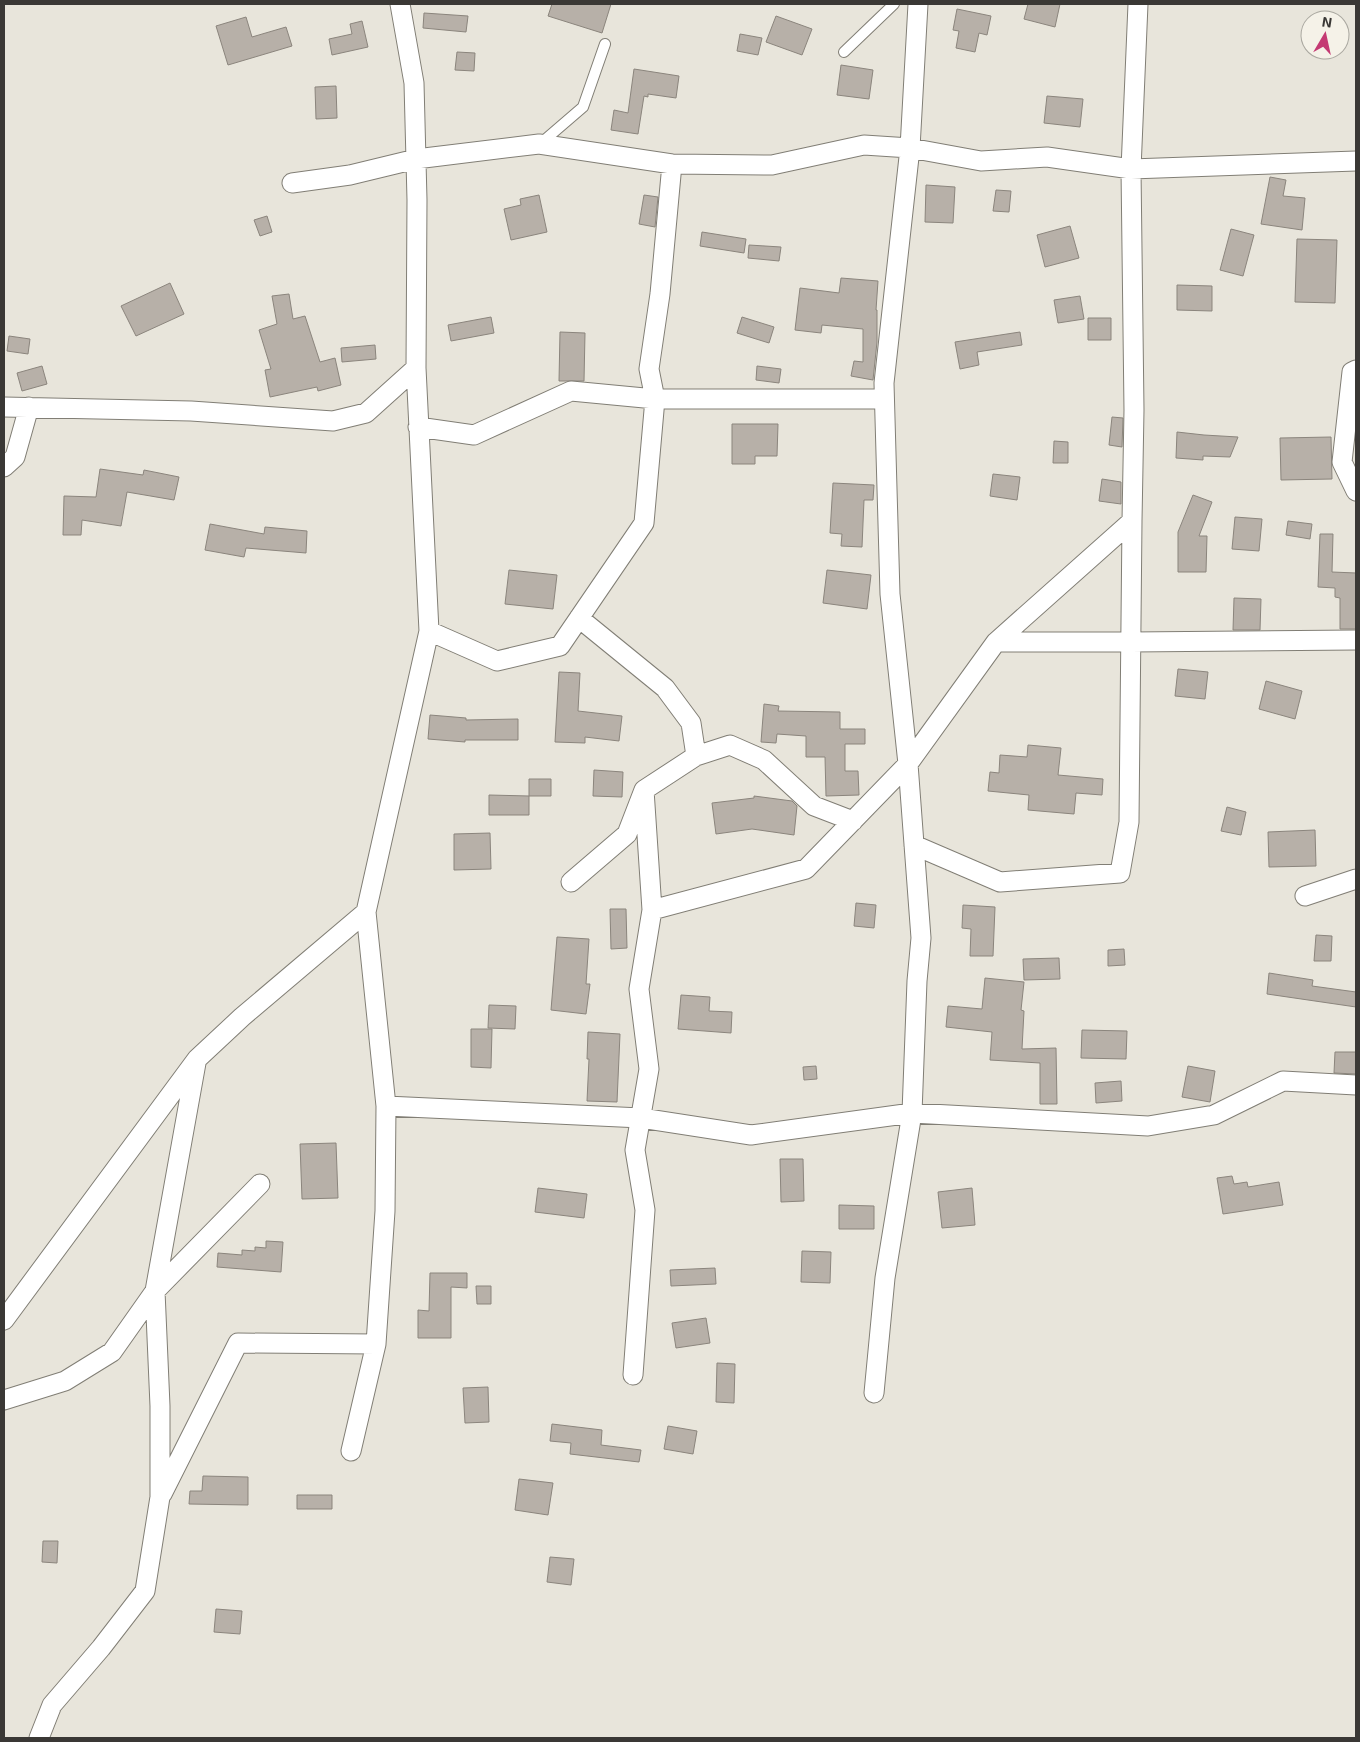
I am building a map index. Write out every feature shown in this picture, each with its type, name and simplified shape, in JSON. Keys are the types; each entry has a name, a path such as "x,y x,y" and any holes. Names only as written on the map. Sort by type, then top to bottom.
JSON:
{"street":[{"path":"351,1450 376,1344 385,1211 386,1106 366,912 429,631 416,368 414,82 400,4"},
{"path":"874,1393 885,1278 912,1113 917,981 921,938 908,764 890,594 884,399 884,383 910,148 918,4"},
{"path":"914,844 1000,882 1120,873 1129,822 1134,410 1131,169 1138,4"},
{"path":"292,183 350,175 416,159 539,144 672,164 772,165 864,145 910,148 981,161 1047,157 1131,169 1356,161"},
{"path":"429,631 497,661 560,646 644,523 655,399 648,369 660,294 672,164"},
{"path":"4,407 191,412 333,421 366,413 416,368"},
{"path":"1356,370 1352,372 1342,462 1356,490"},
{"path":"418,427 474,435 571,391 655,399 884,399"},
{"path":"4,467 15,457 29,407"},
{"path":"652,910 806,869 908,764 996,642 1132,521"},
{"path":"579,618 665,688 691,722 696,756"},
{"path":"996,642 1356,640"},
{"path":"571,882 627,834 644,790 696,756 730,745 764,760 814,806 853,821"},
{"path":"634,1375 645,1210 635,1150 649,1069 639,989 652,910 644,790"},
{"path":"1305,896 1356,879"},
{"path":"4,1320 197,1059 242,1017 366,912"},
{"path":"39,1738 52,1705 101,1648 145,1591 160,1497 160,1406 155,1291 197,1059"},
{"path":"386,1106 641,1118 751,1135 912,1113 1148,1126 1214,1115 1283,1080 1356,1085"},
{"path":"4,1400 65,1381 112,1352 155,1291 260,1184"},
{"path":"160,1497 238,1343 376,1344"}],"lane":[{"path":"844,52 894,4"},
{"path":"539,144 583,107 605,44"}],"building":[{"path":"552,4 611,4 602,33 548,16"},
{"path":"1028,4 1060,4 1055,27 1024,19"},
{"path":"957,9 991,16 987,35 979,33 975,52 956,48 959,31 953,30"},
{"path":"424,13 468,16 466,32 423,28"},
{"path":"776,16 812,29 802,55 766,42"},
{"path":"246,17 252,37 286,27 292,46 228,65 216,26"},
{"path":"362,21 368,47 332,55 329,39 352,34 350,24"},
{"path":"740,34 762,38 758,55 737,51"},
{"path":"457,52 475,53 474,71 455,70"},
{"path":"841,65 873,70 869,99 837,95"},
{"path":"634,69 679,76 676,98 648,94 648,97 644,96 638,134 611,130 614,110 628,113"},
{"path":"336,86 337,118 316,119 315,87"},
{"path":"1047,96 1083,99 1080,127 1044,123"},
{"path":"1270,177 1286,180 1283,196 1305,198 1302,230 1261,224"},
{"path":"926,185 955,187 953,223 925,222"},
{"path":"996,190 1011,191 1009,212 993,211"},
{"path":"539,195 547,232 511,240 504,209 521,205 520,199"},
{"path":"644,195 658,197 655,227 639,224"},
{"path":"267,216 272,232 260,236 254,220"},
{"path":"1070,226 1079,258 1045,267 1037,235"},
{"path":"1231,229 1254,235 1243,276 1220,270"},
{"path":"702,232 746,239 744,253 700,246"},
{"path":"1297,239 1337,240 1335,303 1295,302"},
{"path":"749,245 781,247 779,261 748,258"},
{"path":"841,278 878,281 876,310 877,342 873,380 851,376 854,361 863,362 863,329 822,325 821,333 795,330 800,288 839,293"},
{"path":"170,283 184,314 136,336 121,306"},
{"path":"1177,285 1212,286 1212,311 1177,310"},
{"path":"289,294 293,319 305,316 320,362 335,358 341,385 318,391 317,387 270,397 265,370 271,369 259,330 277,324 272,296"},
{"path":"1080,296 1084,319 1058,323 1054,300"},
{"path":"491,317 494,333 451,341 448,325"},
{"path":"742,317 774,327 769,343 737,333"},
{"path":"1088,318 1111,318 1111,340 1088,340"},
{"path":"560,332 585,333 584,381 559,381"},
{"path":"1020,332 1022,345 977,352 979,365 960,369 955,342"},
{"path":"9,336 30,339 28,354 7,351"},
{"path":"375,345 376,359 342,362 341,348"},
{"path":"42,366 47,384 22,391 17,373"},
{"path":"757,366 781,369 779,383 756,380"},
{"path":"1112,417 1123,418 1122,447 1109,445"},
{"path":"732,424 778,424 777,456 755,456 755,464 732,464"},
{"path":"1177,432 1238,437 1230,457 1203,456 1203,460 1176,458"},
{"path":"1331,437 1332,479 1281,480 1280,438"},
{"path":"1054,441 1068,442 1068,463 1053,463"},
{"path":"100,469 143,475 144,470 179,477 174,500 127,492 121,526 82,520 81,535 63,535 64,496 96,497"},
{"path":"993,474 1020,477 1017,500 990,496"},
{"path":"1102,479 1121,482 1121,504 1099,501"},
{"path":"833,483 874,485 873,500 864,500 862,547 841,546 842,534 830,533"},
{"path":"1193,495 1212,502 1199,536 1207,536 1206,572 1178,572 1178,532"},
{"path":"1235,517 1262,519 1259,551 1232,549"},
{"path":"1288,521 1312,524 1310,539 1286,535"},
{"path":"210,524 264,534 265,527 307,531 306,553 246,548 244,557 205,550"},
{"path":"1320,534 1333,534 1332,572 1356,573 1356,629 1340,629 1340,598 1335,597 1335,588 1318,587"},
{"path":"509,570 557,575 553,609 505,604"},
{"path":"827,570 871,575 867,609 823,603"},
{"path":"1234,598 1261,599 1260,630 1233,630"},
{"path":"1178,669 1208,672 1205,699 1175,696"},
{"path":"559,672 580,673 578,711 622,716 619,741 585,737 585,743 555,742"},
{"path":"1266,681 1302,691 1295,719 1259,709"},
{"path":"764,704 779,706 778,711 840,712 840,729 865,729 865,744 845,744 845,771 858,771 859,795 826,796 825,757 806,757 806,736 777,734 776,743 761,742"},
{"path":"430,715 466,718 466,720 518,719 518,740 465,740 465,742 428,739"},
{"path":"1028,745 1061,748 1058,775 1103,779 1102,795 1076,793 1074,814 1028,810 1029,795 988,791 990,772 999,773 1000,755 1027,757"},
{"path":"594,770 623,772 622,797 593,796"},
{"path":"529,779 551,779 551,796 529,796"},
{"path":"489,795 529,796 529,815 489,815"},
{"path":"754,796 792,801 797,806 794,835 752,829 716,834 712,803 754,798"},
{"path":"1227,807 1246,812 1241,835 1221,831"},
{"path":"1315,830 1316,866 1269,867 1268,832"},
{"path":"490,833 491,869 454,870 454,834"},
{"path":"856,903 876,905 874,928 854,926"},
{"path":"963,905 995,907 993,956 970,956 971,929 962,928"},
{"path":"610,909 626,909 627,948 611,949"},
{"path":"1316,935 1332,936 1331,961 1314,961"},
{"path":"557,937 589,939 586,984 590,984 586,1014 551,1010"},
{"path":"1124,949 1125,965 1108,966 1108,950"},
{"path":"1059,958 1060,979 1024,980 1023,959"},
{"path":"1269,973 1313,980 1312,986 1356,992 1356,1007 1267,994"},
{"path":"985,978 1024,982 1021,1010 1024,1011 1022,1049 1056,1048 1057,1104 1040,1104 1040,1063 990,1060 992,1032 946,1027 948,1006 982,1009"},
{"path":"681,995 710,997 709,1011 732,1012 731,1033 678,1029"},
{"path":"489,1005 516,1006 515,1029 488,1028"},
{"path":"471,1029 492,1029 491,1068 471,1067"},
{"path":"1082,1030 1127,1031 1126,1059 1081,1058"},
{"path":"588,1032 620,1034 617,1102 587,1101"},
{"path":"1335,1052 1356,1052 1356,1074 1334,1073"},
{"path":"816,1066 817,1079 804,1080 803,1067"},
{"path":"1188,1066 1215,1071 1210,1102 1182,1097"},
{"path":"1121,1081 1122,1101 1096,1103 1095,1083"},
{"path":"336,1143 338,1198 302,1199 300,1144"},
{"path":"780,1159 803,1159 804,1201 781,1202"},
{"path":"1232,1176 1234,1184 1247,1182 1248,1187 1279,1182 1283,1205 1223,1214 1217,1178"},
{"path":"538,1188 587,1194 584,1218 535,1212"},
{"path":"972,1188 975,1225 942,1228 938,1192"},
{"path":"839,1205 874,1206 874,1229 839,1229"},
{"path":"266,1241 283,1242 281,1272 217,1267 218,1253 242,1255 242,1250 255,1251 255,1247 266,1248"},
{"path":"802,1251 831,1252 830,1283 801,1282"},
{"path":"715,1268 716,1284 671,1286 670,1270"},
{"path":"430,1273 467,1273 467,1288 451,1287 451,1338 418,1338 418,1310 429,1311"},
{"path":"476,1286 491,1286 491,1304 477,1304"},
{"path":"706,1318 710,1343 676,1348 672,1323"},
{"path":"717,1363 735,1364 734,1403 716,1402"},
{"path":"488,1387 489,1422 465,1423 463,1388"},
{"path":"552,1424 602,1430 601,1445 641,1450 639,1462 570,1454 571,1443 550,1441"},
{"path":"668,1426 697,1431 693,1454 664,1449"},
{"path":"203,1476 248,1477 248,1505 189,1504 190,1491 202,1491"},
{"path":"519,1479 553,1483 548,1515 515,1510"},
{"path":"297,1495 332,1495 332,1509 297,1509"},
{"path":"43,1541 58,1541 57,1563 42,1562"},
{"path":"550,1557 574,1559 571,1585 547,1582"},
{"path":"216,1609 242,1611 240,1634 214,1632"}]}
